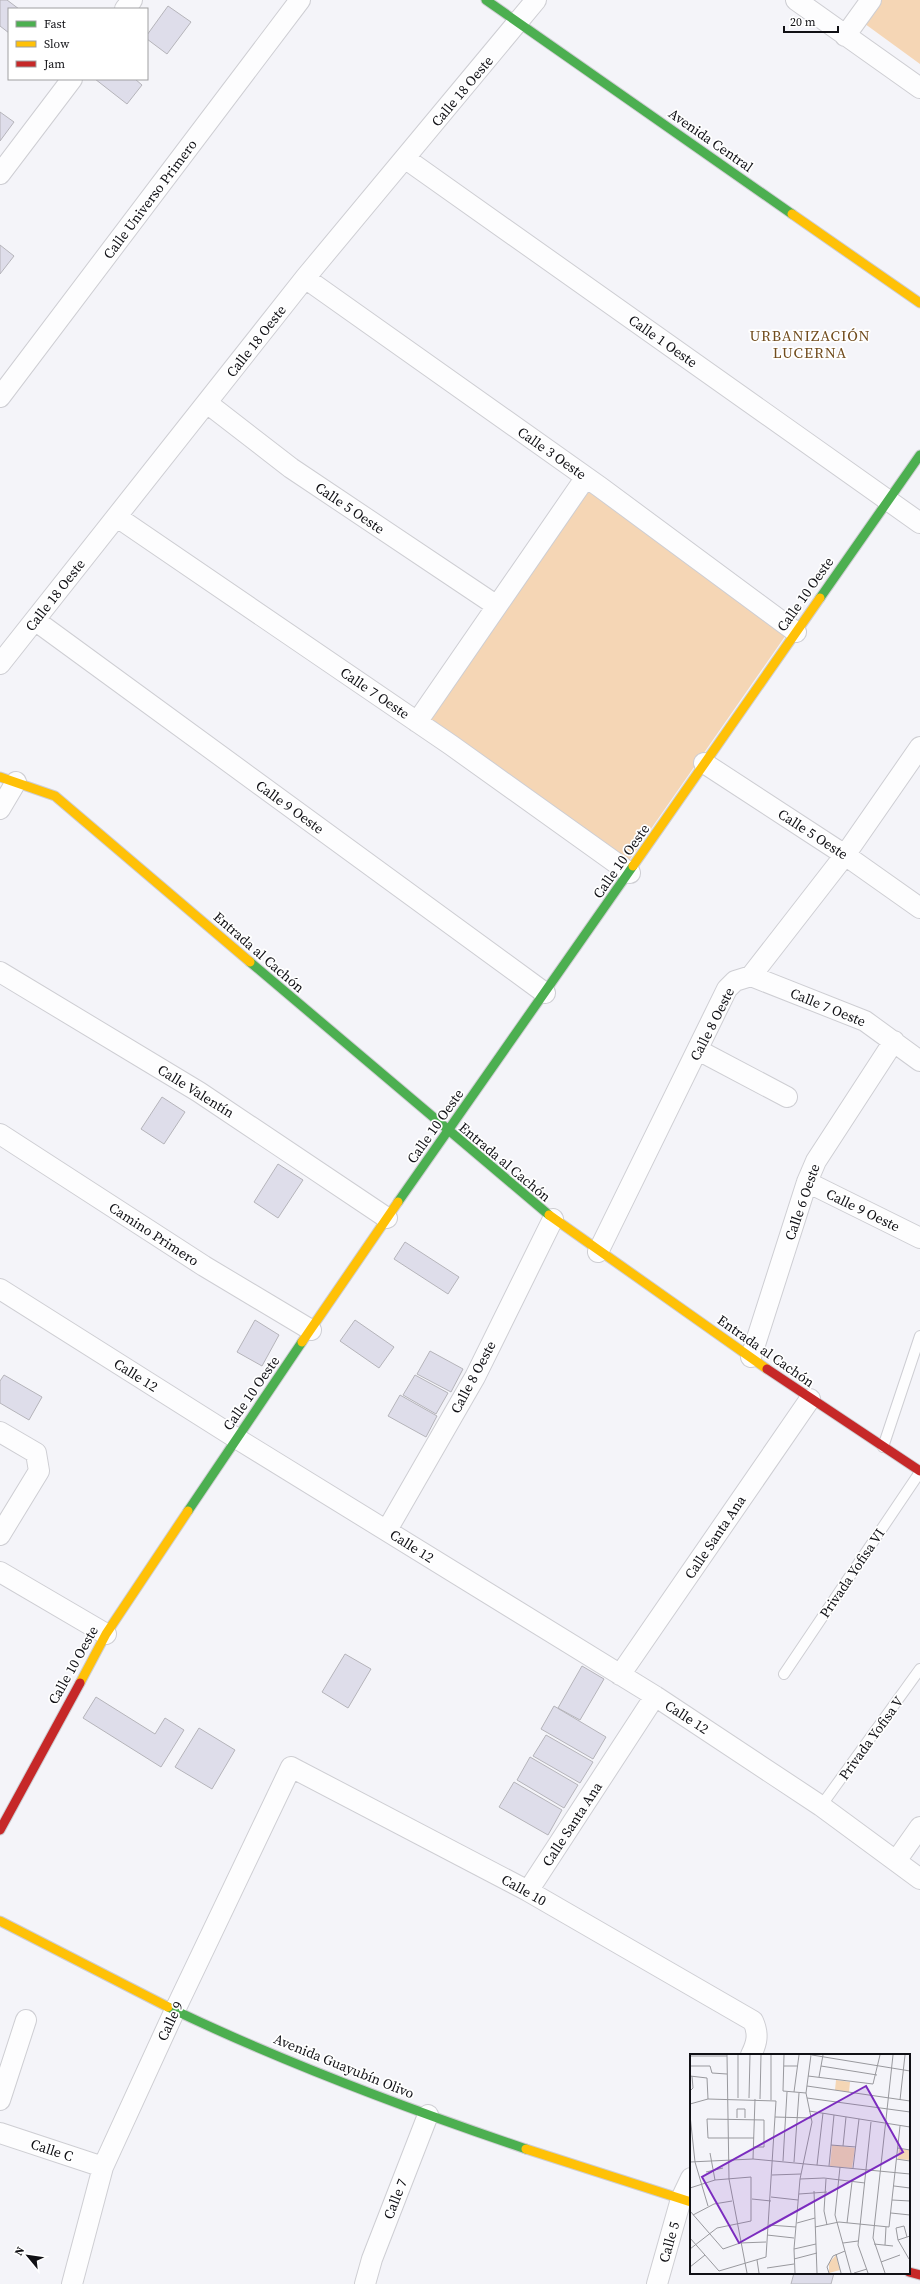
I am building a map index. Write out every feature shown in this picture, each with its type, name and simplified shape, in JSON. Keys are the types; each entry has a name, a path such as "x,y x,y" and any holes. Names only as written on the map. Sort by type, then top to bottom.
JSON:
{"street":[{"path":"126,8 132,0"},
{"name":"Calle Universo Primero","path":"0,398 300,0"},
{"name":"Avenida Central","path":"486,0 920,304"},
{"name":"Calle 18 Oeste","path":"0,664 36,621 306,278 536,0"},
{"path":"796,0 920,88"},
{"path":"845,36 871,0"},
{"path":"0,174 71,80"},
{"name":"Calle 1 Oeste","path":"406,159 920,523"},
{"name":"Calle 3 Oeste","path":"306,278 586,478 796,632"},
{"name":"Calle 5 Oeste","path":"207,403 291,468 497,606"},
{"name":"Calle 10 Oeste","path":"0,1830 106,1634 236,1438 387,1218 630,874 704,763 920,455"},
{"path":"417,722 586,478"},
{"name":"Calle 7 Oeste","path":"117,517 417,722 630,874"},
{"name":"Calle 9 Oeste","path":"36,621 545,993"},
{"name":"Calle 8 Oeste","path":"598,1252 727,990 735,981 751,976 845,855 920,747"},
{"name":"Calle 5 Oeste","path":"704,763 845,855 920,908"},
{"path":"0,808 8,780"},
{"name":"Entrada al Cachón","path":"8,780 55,796 448,1132 553,1219 598,1252 810,1399 920,1471"},
{"name":"Calle Valentín","path":"0,972 199,1092 387,1218"},
{"name":"Calle 7 Oeste","path":"751,976 865,1021 920,1061"},
{"name":"Calle 6 Oeste","path":"751,1357 807,1182 816,1161 894,1041"},
{"path":"698,1050 787,1097"},
{"name":"Camino Primero","path":"0,1134 204,1266 311,1330"},
{"name":"Calle 9 Oeste","path":"807,1182 920,1238"},
{"name":"Calle 8 Oeste","path":"387,1530 475,1377 553,1219"},
{"name":"Calle 12","path":"0,1289 236,1438 654,1696 821,1806 920,1879"},
{"name":"Calle Santa Ana","path":"620,1675 810,1399"},
{"path":"0,1432 36,1453 39,1471 0,1535"},
{"path":"0,1572 106,1634"},
{"name":"Calle Santa Ana","path":"528,1891 654,1696"},
{"name":"Calle 10","path":"291,1767 528,1891 753,2021 756,2029 756,2043 750,2054"},
{"name":"Calle 9","path":"72,2284 104,2166 175,2010 291,1767"},
{"path":"896,1861 920,1827"},
{"name":"Avenida Guayubín Olivo","path":"0,1921 175,2010 299,2064 428,2115 686,2201"},
{"path":"0,2100 26,2020"},
{"name":"Calle 7","path":"365,2284 380,2238 428,2115"},
{"name":"Calle C","path":"0,2133 104,2166"},
{"name":"Calle 5","path":"657,2284 686,2201 690,2183"}],"lane":[{"path":"883,1447 920,1336"},
{"name":"Privada Yofisa VI","path":"784,1674 920,1471"},
{"name":"Privada Yofisa V","path":"821,1806 920,1669"}],"shaded area":[{"path":"876,0 920,0 920,64 861,21"},
{"path":"586,489 788,632 628,862 428,718"}],"building":[{"path":"0,0 7,0 18,8 8,8 8,32 0,26"},
{"path":"168,6 191,22 167,54 148,40 148,34"},
{"path":"96,80 136,80 142,85 127,104"},
{"path":"0,112 14,122 0,141"},
{"path":"0,245 14,256 0,274"},
{"path":"162,1097 185,1112 164,1144 141,1129"},
{"path":"278,1164 303,1180 278,1218 254,1202"},
{"path":"405,1242 459,1277 448,1294 394,1259"},
{"path":"255,1320 279,1335 262,1366 237,1352"},
{"path":"355,1320 394,1347 379,1368 340,1341"},
{"path":"430,1351 463,1369 451,1392 417,1374"},
{"path":"4,1375 42,1397 29,1420 0,1403 0,1381"},
{"path":"415,1375 448,1393 436,1414 403,1395"},
{"path":"400,1395 437,1416 426,1437 388,1416"},
{"path":"345,1654 371,1669 348,1708 322,1692"},
{"path":"582,1666 604,1679 580,1720 558,1708"},
{"path":"96,1697 155,1734 165,1718 184,1730 161,1767 83,1718"},
{"path":"554,1706 606,1737 593,1759 541,1729"},
{"path":"199,1728 235,1750 212,1789 175,1767"},
{"path":"546,1735 593,1762 580,1783 533,1756"},
{"path":"530,1757 578,1785 564,1808 517,1780"},
{"path":"514,1782 562,1810 548,1835 499,1807"},
{"path":"794,2274 834,2274 831,2284 791,2284"}],"traffic: fast":[{"path":"486,0 792,214"},
{"path":"820,598 920,455"},
{"path":"398,1202 633,866"},
{"path":"250,962 549,1215"},
{"path":"188,1511 302,1342"},
{"path":"168,2007 256,2047 345,2084 526,2149"}],"traffic: slow":[{"path":"792,214 920,303"},
{"path":"633,866 820,598"},
{"path":"0,777 55,796 250,962"},
{"path":"302,1342 398,1202"},
{"path":"549,1215 767,1369"},
{"path":"80,1683 106,1634 188,1511"},
{"path":"0,1921 168,2007"},
{"path":"526,2149 690,2202"}],"traffic: jam":[{"path":"767,1369 920,1471"},
{"path":"0,1830 80,1683"},
{"path":"910,2272 920,2275"}],"district":[{"name":"URBANIZACIÓN LUCERNA","path":"810,344"}]}
